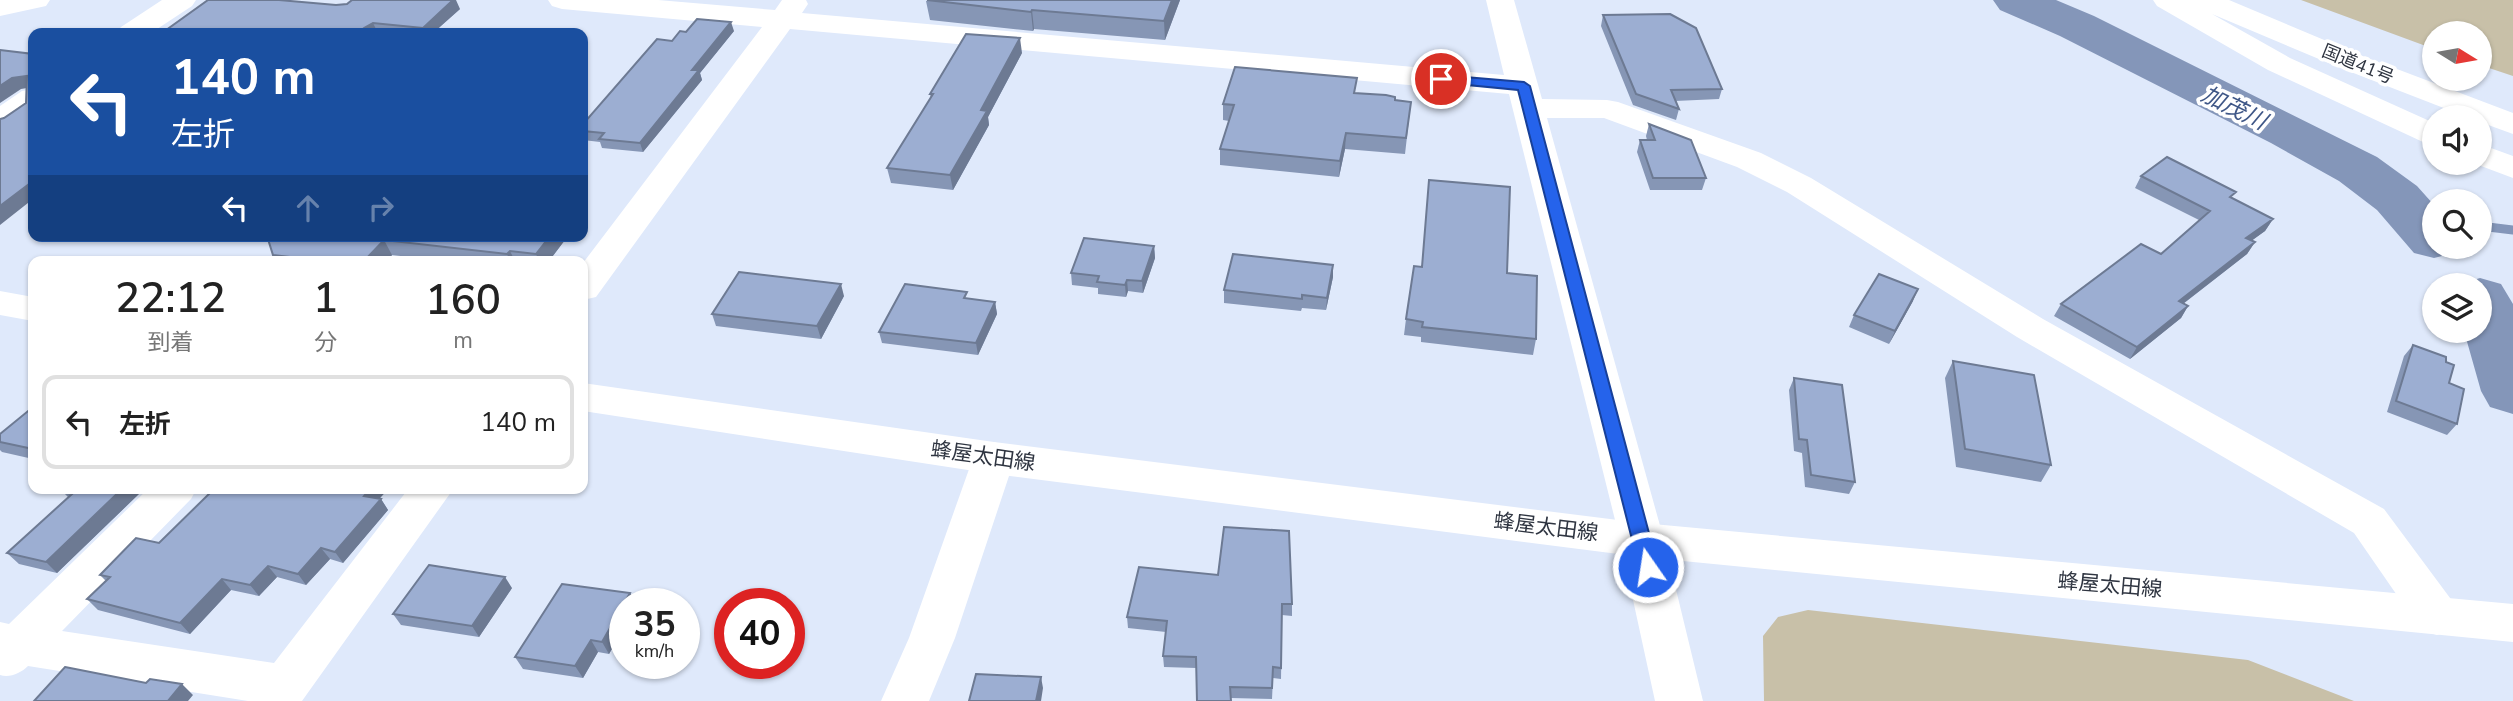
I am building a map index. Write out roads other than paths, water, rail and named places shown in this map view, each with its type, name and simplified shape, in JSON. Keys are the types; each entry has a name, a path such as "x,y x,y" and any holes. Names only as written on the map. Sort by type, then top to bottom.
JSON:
{"main road":[{"path":"0,7 36,0"},
{"path":"139,28 181,0"},
{"path":"562,0 790,10 1527,97 1607,110 1685,135 1749,160 1798,185 2030,328 2369,521 2437,616"},
{"path":"1500,0 1642,540 1679,701"},
{"path":"2167,0 2278,64 2422,130"},
{"name":"国道41号","path":"2204,0 2349,61 2513,124"},
{"name":"国道41号","path":"2222,0 2334,47 2513,116"},
{"path":"2245,0 2422,69"},
{"path":"588,281 790,10"},
{"path":"2483,91 2513,101"},
{"path":"0,120 28,101"},
{"path":"2492,159 2513,168"},
{"path":"0,303 28,308"},
{"name":"蜂屋太田線","path":"588,398 994,458 1642,540 2513,623"},
{"path":"905,701 932,638 994,458"},
{"path":"6,650 170,494"},
{"path":"6,650 279,694 429,494"}],"waterway":[{"name":"加茂川","path":"2016,0 2077,26 2290,132 2358,169 2397,198 2422,226"},
{"path":"2415,218 2422,219"},
{"path":"2492,227 2513,230"},
{"name":"加茂川","path":"2492,324 2500,342 2513,391"}]}
